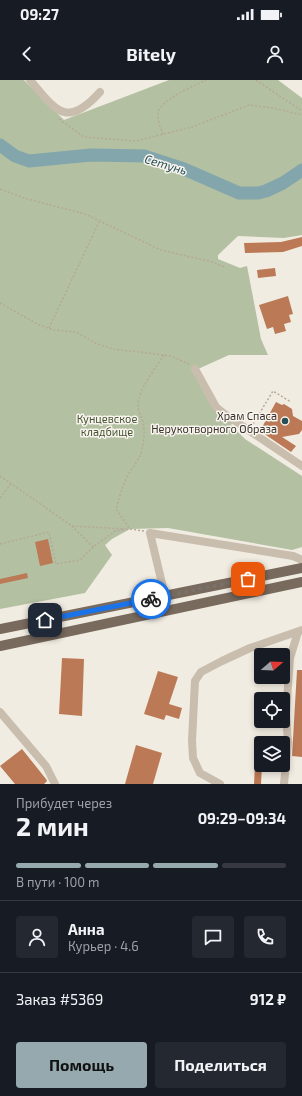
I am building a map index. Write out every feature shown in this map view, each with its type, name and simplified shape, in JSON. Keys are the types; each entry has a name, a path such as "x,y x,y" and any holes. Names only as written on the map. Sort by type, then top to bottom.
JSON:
{"main road":[{"path":"0,629 302,568"},
{"path":"0,646 302,582"}],"lane":[{"path":"30,80 52,106 60,112 80,110 90,103 100,92"},
{"path":"195,369 216,407 226,416 302,466"},
{"path":"165,596 150,533 292,556 302,560"},
{"path":"220,784 200,774 193,758 192,741 195,681 201,672 222,661 250,648 300,631"},
{"path":"284,784 288,742 286,714 290,658 300,631"},
{"path":"0,712 46,766 55,784"}],"path":[{"path":"163,134 158,121 159,110 167,101 206,80"},
{"path":"256,80 302,111"},
{"path":"59,118 84,137 136,141 192,127 249,105 273,108 302,116"},
{"path":"0,189 24,198 85,214 99,222 161,250 212,262 224,267"},
{"path":"49,328 99,222"},
{"path":"0,303 39,325 76,332 97,344 114,349 171,356 186,362 195,369"},
{"path":"130,529 116,509 127,476 137,463 142,449 144,438 143,423 138,405 144,387 164,355"},
{"path":"254,423 273,391 291,402"},
{"path":"0,476 72,526 93,547"},
{"path":"0,498 11,484"},
{"path":"72,526 130,529 150,533"},
{"path":"0,544 49,532 56,564 80,560 93,547 115,531 130,529"}],"green space":[{"name":"Кунцевское кладбище","path":"0,80 24,80 64,120 169,80 278,80 302,98 302,235 284,238 238,236 218,255 218,259 240,268 247,266 261,339 268,355 229,355 198,369 213,400 235,419 231,425 245,439 302,476 302,547 292,550 168,528 130,529 112,539 105,545 112,555 85,593 0,609"}],"building":[{"path":"302,237 302,246 283,252 245,253 244,243 281,242"},
{"path":"275,268 276,276 258,278 257,270"},
{"path":"288,296 293,314 289,315 291,322 284,324 286,331 275,334 273,327 267,329 259,305"},
{"path":"276,402 282,405 284,404 292,409 293,416 302,421 302,430 299,434 282,437 296,446 291,452 260,431"},
{"path":"48,539 53,563 40,566 35,542"},
{"path":"27,573 28,578 0,584 0,579"},
{"path":"62,658 84,659 82,716 59,714"},
{"path":"297,670 302,670 302,757 292,756"},
{"path":"158,671 178,677 169,704 182,708 179,719 166,715 164,720 144,714"},
{"path":"136,745 162,753 153,784 125,784"},
{"path":"22,749 46,779 47,781 44,784 15,784 0,766"},
{"path":"255,772 262,772 261,784 254,784"}],"waterway":[{"name":"Сетунь","path":"0,145 15,156 29,161 91,155 144,156 184,169 239,193 258,193 266,191 283,183 302,170"}],"way so far":[{"path":"151,599 248,579"}],"place":[{"name":"Храм Спаса Нерукотворного Образа","path":"285,421"}],"route":[{"path":"45,620 151,599"}]}
